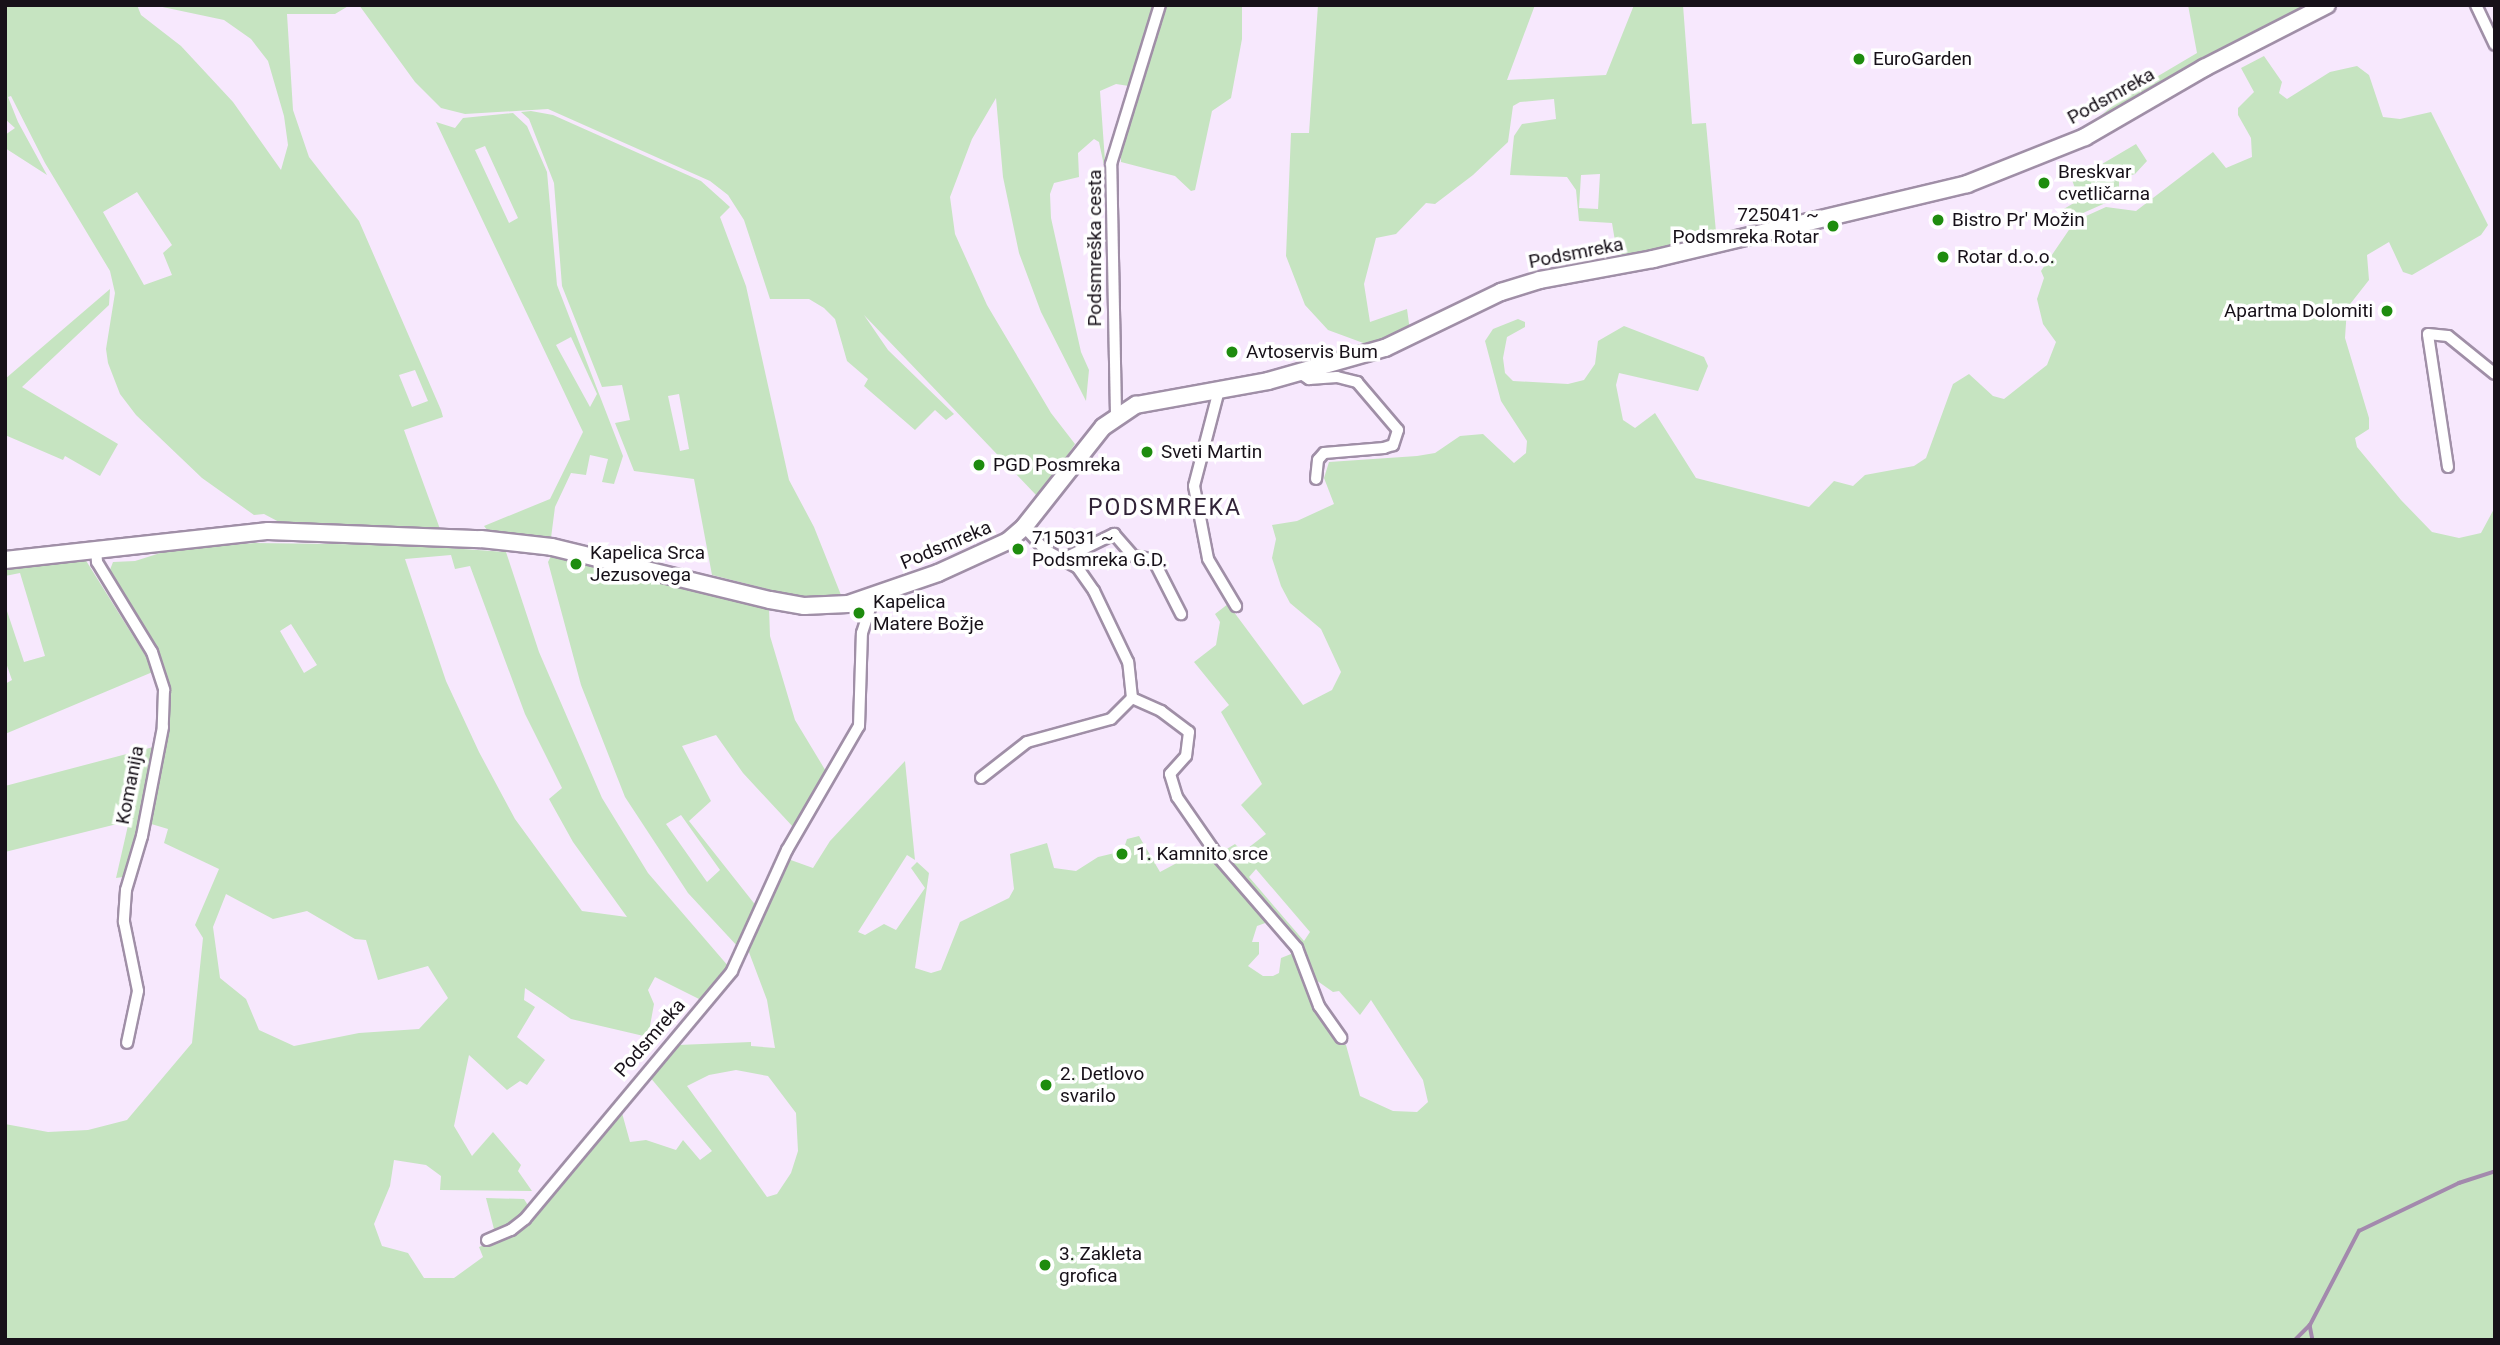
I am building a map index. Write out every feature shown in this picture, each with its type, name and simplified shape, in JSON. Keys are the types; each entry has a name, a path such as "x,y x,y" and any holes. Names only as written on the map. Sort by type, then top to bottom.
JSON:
{"street":[{"name":"Podsmreška cesta","path":"1116,414 1111,164 1160,5"},
{"name":"Podsmreka","path":"96,548 268,531 481,538 552,547 804,606 848,604 971,560 1024,527 1116,414 1167,397 1219,390 1300,373 1385,348 1517,286 1916,198 2017,167 2085,137 2204,68 2328,5"},
{"path":"2476,5 2495,45"},
{"path":"2448,467 2428,334 2448,336 2495,374"},
{"path":"1300,373 1310,379 1337,377 1357,382 1398,430 1393,445 1384,448 1324,453 1318,460 1316,480"},
{"path":"1219,390 1194,486 1208,559 1236,606"},
{"path":"1024,527 1045,550 1065,558 1086,579 1110,619 1128,662 1132,698"},
{"path":"1065,558 1114,534 1133,556 1153,559 1181,614"},
{"path":"5,560 96,548"},
{"name":"Komanija","path":"96,548 97,562 152,652 164,690 163,727 142,836 125,890 124,922 138,991 127,1043"},
{"name":"Podsmreka","path":"486,1240 512,1230 525,1219 732,971 787,850 859,726 862,633 874,596"},
{"path":"981,778 1027,742 1111,719 1132,698"},
{"path":"1132,698 1161,711 1189,732 1186,756 1170,775 1177,797 1220,859 1297,948 1319,1006 1341,1038"}],"green space":[{"path":"5,5 137,5 141,15 181,46 233,102 281,170 288,145 284,116 268,61 251,39 224,20 153,5 350,5 335,14 287,14 293,110 309,157 359,221 441,410 443,417 404,430 440,529 281,523 264,514 254,515 202,478 136,415 120,394 108,363 106,349 115,293 110,271 45,163 11,96 8,97 18,122 47,175 5,148 5,135 15,128 5,119","holes":["137,192 172,245 163,253 172,275 144,285 103,212","415,370 428,401 412,407 399,375"]},
{"path":"359,5 1155,5 1129,86 1116,84 1100,91 1106,175 1099,142 1094,139 1078,153 1079,177 1054,183 1050,194 1051,218 1081,352 1089,370 1086,401 1041,312 1019,253 1003,177 996,98 972,139 950,197 955,234 987,305 1051,413 1075,444 1042,493 1036,495 864,315 888,350 954,414 946,420 935,410 915,430 864,386 868,379 847,361 835,319 824,308 809,299 770,299 744,220 728,195 710,181 548,109 465,114 441,108 415,82"},
{"path":"1165,5 1242,5 1242,39 1231,98 1212,111 1195,190 1191,191 1175,176 1121,162 1121,142"},
{"path":"1318,5 1535,5 1507,80 1606,75 1634,5 1683,5 1692,124 1706,123 1716,232 1618,259 1612,223 1579,221 1576,190 1567,177 1510,175 1514,136 1522,124 1556,119 1554,99 1520,102 1513,106 1508,142 1473,175 1435,204 1426,203 1396,234 1376,238 1364,284 1370,322 1407,309 1410,331 1366,344 1328,330 1305,305 1286,256 1291,133 1309,133","holes":["1600,174 1598,209 1579,208 1581,175"]},
{"path":"2188,5 2316,5 2088,126 2126,95 2197,53"},
{"path":"2264,56 2282,82 2279,93 2287,99 2330,72 2357,66 2369,75 2383,117 2400,119 2431,112 2488,225 2481,235 2412,275 2403,272 2389,242 2367,255 2369,280 2347,308 2345,338 2369,418 2369,429 2355,438 2357,447 2401,500 2432,532 2459,538 2481,533 2495,507 2495,1340 5,1340 5,1124 48,1132 88,1130 127,1120 192,1043 203,938 195,925 219,869 164,843 168,829 148,823 168,722 161,669 108,575 113,562 135,561 173,549 255,543 406,545 506,552 539,652 602,798 648,873 729,967 705,1002 655,977 648,990 654,1004 648,1037 571,1019 525,988 524,1000 535,1007 517,1037 545,1060 527,1085 520,1081 507,1090 469,1055 454,1126 472,1156 493,1132 521,1165 518,1171 532,1191 440,1190 441,1176 426,1165 394,1160 390,1186 374,1224 382,1246 408,1253 424,1278 454,1278 483,1257 479,1247 513,1233 618,1114 622,1113 630,1142 646,1140 676,1150 683,1140 700,1160 712,1151 649,1076 678,1045 751,1042 751,1046 775,1048 767,1000 747,947 788,859 813,868 830,841 905,761 915,860 907,855 858,932 865,935 884,924 896,930 925,888 911,868 917,862 929,873 915,968 931,973 941,970 960,922 1009,898 1014,889 1010,854 1047,843 1054,868 1076,871 1098,857 1123,851 1127,839 1139,836 1160,872 1201,850 1210,851 1268,922 1257,926 1252,942 1259,942 1259,954 1248,966 1263,976 1273,976 1279,973 1281,958 1296,952 1336,1042 1346,1045 1360,1096 1393,1111 1417,1112 1428,1102 1423,1080 1371,1000 1360,1015 1339,991 1333,992 1316,980 1299,946 1220,853 1235,844 1243,852 1266,834 1241,805 1262,784 1221,712 1229,705 1194,662 1216,645 1220,622 1215,614 1228,604 1303,705 1332,690 1341,672 1321,629 1290,603 1281,586 1272,558 1276,539 1272,525 1297,521 1334,504 1324,478 1329,462 1435,453 1460,436 1483,434 1514,463 1526,453 1527,441 1501,401 1485,341 1493,329 1518,319 1525,322 1525,327 1507,337 1503,358 1505,373 1513,381 1568,384 1584,380 1595,364 1598,341 1624,326 1704,357 1708,366 1698,391 1619,373 1616,385 1623,420 1635,428 1655,413 1696,478 1809,507 1834,481 1853,486 1865,475 1914,466 1926,458 1953,384 1969,374 1993,396 2004,399 2047,365 2056,342 2043,324 2037,299 2044,278 2041,271 2075,221 2106,207 2136,211 2213,152 2226,168 2252,157 2251,138 2238,115 2238,108 2254,92 2241,68","holes":["451,555 455,569 470,566 525,714 562,788 549,799 573,842 627,917 582,911 515,819 479,752 446,681 405,559","291,624 317,665 304,673 280,631","1256,869 1310,932 1304,941 1249,877","226,894 273,919 307,911 355,939 366,940 378,980 428,966 448,998 419,1029 359,1033 294,1046 259,1030 246,999 220,978 213,927","736,1070 768,1076 796,1113 798,1151 791,1173 777,1194 767,1197 687,1086 709,1075"]},
{"path":"521,112 553,115 701,181 730,207 720,217 746,286 789,480 814,527 841,595 802,598 712,575 694,479 634,471 615,423 630,420 622,385 602,387 562,286 554,183 529,119","holes":["679,394 689,449 680,451 668,396"]},
{"path":"513,113 527,126 547,172 557,285 623,456 614,484 602,482 608,459 590,455 586,475 571,473 555,507 551,538 488,531 484,526 550,499 583,432 436,122 455,128 463,118","holes":["485,146 518,218 509,223 475,150","571,337 597,394 590,407 556,345"]},
{"path":"2136,144 2147,161 2135,174 2119,179 2119,197 2065,221 2062,210 2079,200 2070,174 2085,174"},
{"path":"110,289 109,305 22,387 118,444 100,476 65,456 63,460 5,435 5,379"},
{"path":"551,556 769,608 770,636 795,720 827,773 794,828 743,773 716,735 682,746 711,801 689,821 757,907 739,948 688,893 625,797 581,685 548,562","holes":["681,815 720,870 707,882 666,824"]},
{"path":"85,559 155,671 5,734 5,684 12,680 5,660 5,605 24,662 45,656 20,573 5,576 5,568"},
{"path":"157,746 130,876 116,878 129,821 5,852 5,786"},
{"path":"486,1198 524,1199 529,1207 513,1226 495,1233"}],"waterway":[{"path":"2295,1340 2310,1325 2359,1231 2459,1183 2495,1171"},
{"path":"2310,1325 2313,1340"}],"place":[{"name":"EuroGarden","path":"1859,59"},
{"name":"Breskvar cvetličarna","path":"2044,183"},
{"name":"Bistro Pr' Možin","path":"1938,220"},
{"name":"725041 ~ Podsmreka Rotar","path":"1833,226"},
{"name":"Rotar d.o.o.","path":"1943,257"},
{"name":"Apartma Dolomiti","path":"2387,311"},
{"name":"Avtoservis Bum","path":"1232,352"},
{"name":"Sveti Martin","path":"1147,452"},
{"name":"PGD Posmreka","path":"979,465"},
{"name":"715031 ~ Podsmreka G.D.","path":"1018,549"},
{"name":"Kapelica Srca Jezusovega","path":"576,564"},
{"name":"Kapelica Matere Božje","path":"859,613"},
{"name":"1. Kamnito srce","path":"1122,854"},
{"name":"2. Detlovo svarilo","path":"1046,1085"},
{"name":"3. Zakleta grofica","path":"1045,1265"}],"district":[{"name":"PODSMREKA","path":"1165,508"}]}
